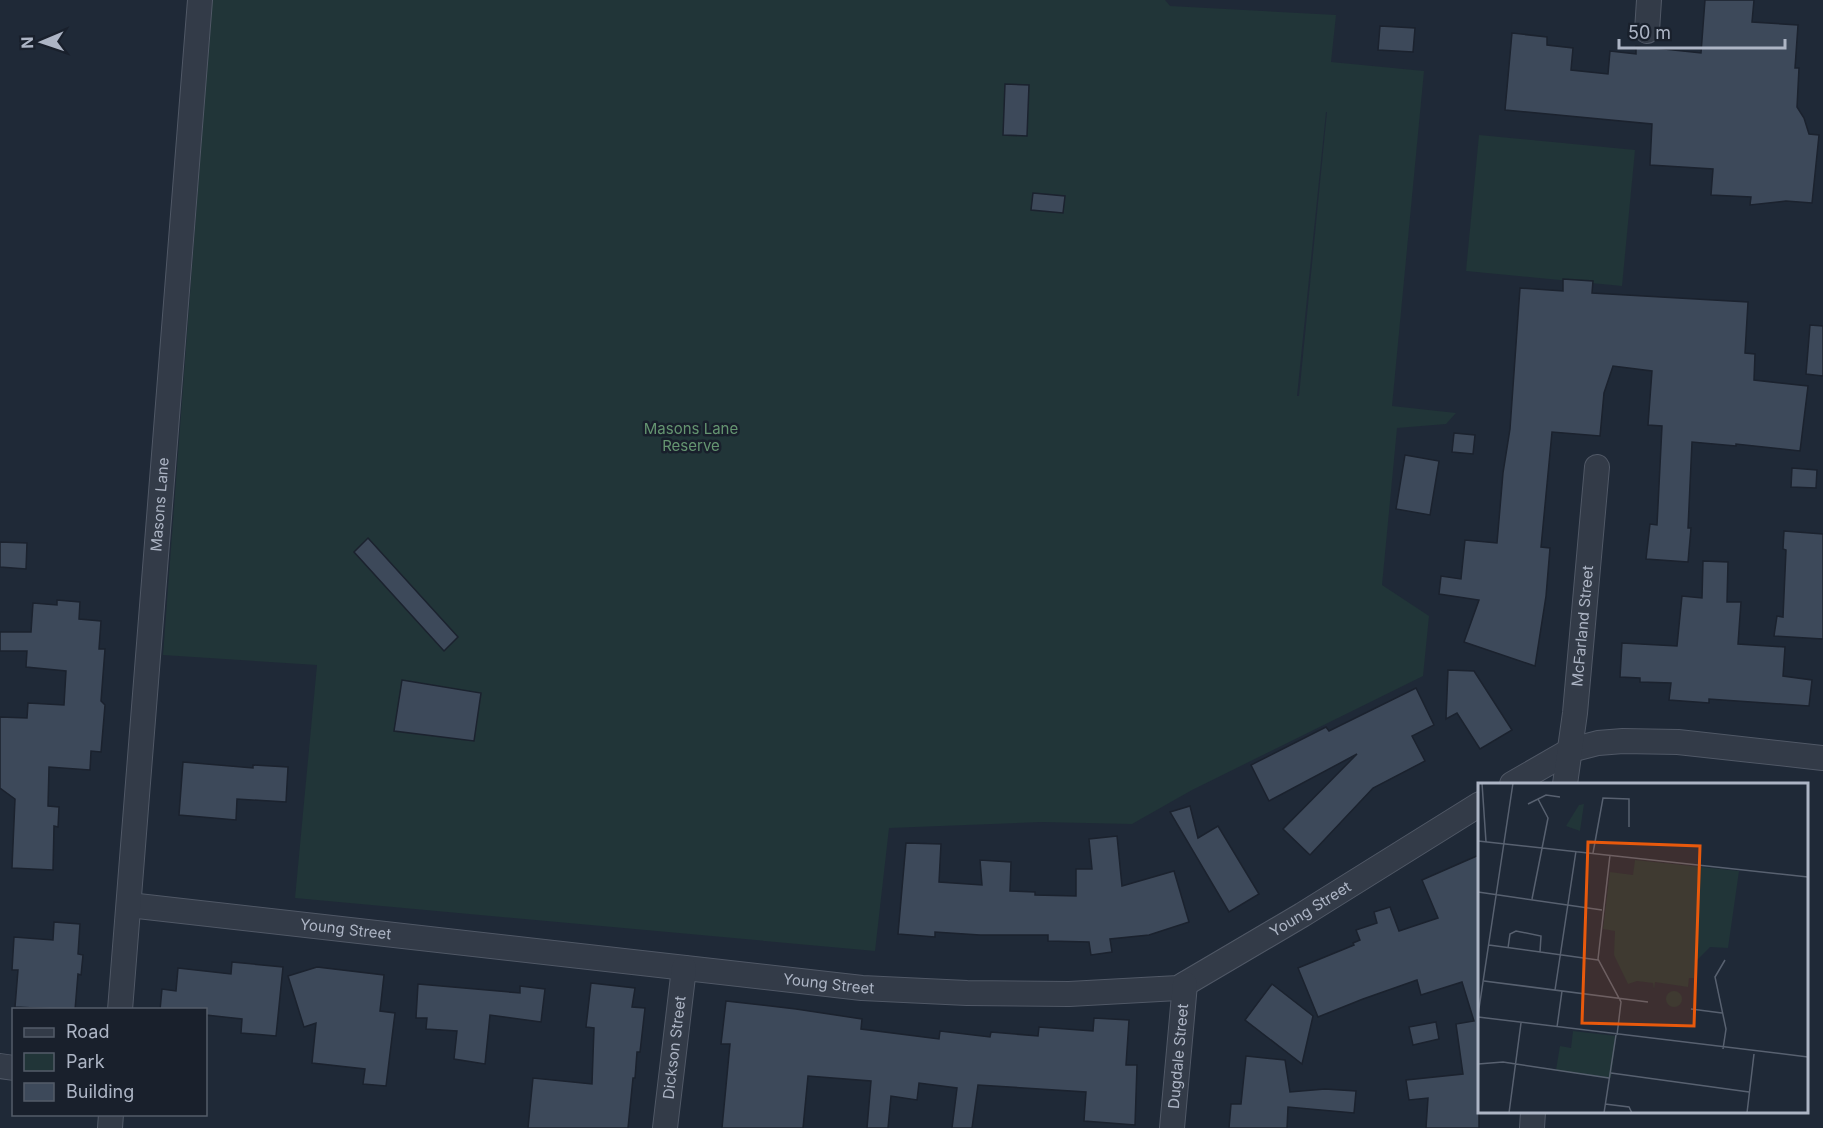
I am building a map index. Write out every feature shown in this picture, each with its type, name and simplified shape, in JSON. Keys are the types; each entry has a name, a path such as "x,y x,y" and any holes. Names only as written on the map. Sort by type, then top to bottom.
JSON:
{"street":[{"name":"Masons Lane","path":"120,1008 200,0"},
{"path":"1647,31 1649,0"},
{"name":"McFarland Street","path":"1565,783 1571,750 1597,467"},
{"path":"1514,783 1571,750 1598,743 1667,742 1823,758"},
{"name":"Young Street","path":"129,904 862,988 967,993 1069,994 1178,988 1302,915 1478,805"},
{"name":"Dickson Street","path":"665,1128 684,968"},
{"name":"Dugdale Street","path":"1172,1128 1185,984"},
{"path":"1532,1128 1533,1113"}],"green space":[{"name":"Masons Lane Reserve","path":"212,0 1165,0 1170,6 1336,15 1331,62 1424,71 1392,406 1456,413 1446,424 1397,428 1382,585 1429,616 1423,676 1192,790 1132,824 1041,822 889,828 875,951 295,898 317,665 163,655","holes":["1326,112 1299,396 1297,396"]},
{"path":"1479,135 1635,150 1622,286 1466,271"}],"building":[{"path":"1705,0 1754,0 1752,22 1798,25 1795,68 1799,68 1797,107 1804,118 1809,134 1819,135 1812,203 1786,201 1750,205 1751,197 1711,195 1713,169 1650,165 1652,124 1505,110 1512,33 1547,37 1547,45 1573,48 1571,70 1608,74 1610,51 1636,54 1636,46 1701,53"},
{"path":"1380,26 1415,28 1413,52 1378,50"},
{"path":"1005,84 1029,85 1027,136 1003,135"},
{"path":"1033,193 1065,196 1063,213 1031,210"},
{"path":"1563,279 1593,281 1592,293 1748,302 1745,353 1755,354 1754,380 1808,386 1800,451 1692,442 1688,528 1691,528 1688,562 1646,559 1650,524 1657,525 1662,426 1648,425 1652,371 1613,366 1604,393 1600,436 1552,432 1541,547 1550,548 1546,596 1535,666 1464,642 1479,600 1439,594 1441,576 1461,579 1465,540 1497,543 1503,473 1510,429 1520,288 1563,291"},
{"path":"1810,325 1823,326 1823,376 1806,374"},
{"path":"1454,433 1475,435 1473,454 1452,452"},
{"path":"1405,455 1439,461 1430,515 1396,509"},
{"path":"1792,468 1817,470 1816,488 1791,487"},
{"path":"1784,531 1823,534 1823,639 1774,636 1777,616 1783,617 1786,550 1783,549"},
{"path":"368,538 458,637 444,651 354,552"},
{"path":"0,542 27,543 26,569 0,567"},
{"path":"1703,561 1728,562 1727,602 1741,602 1738,644 1785,647 1783,676 1812,680 1809,706 1709,699 1709,703 1669,700 1671,683 1640,682 1640,678 1620,677 1622,643 1677,646 1682,596 1702,598"},
{"path":"57,600 80,602 79,619 101,621 99,649 105,649 101,701 105,705 101,752 91,751 90,770 49,767 48,806 59,807 58,827 54,826 53,870 12,868 15,799 0,788 0,717 27,718 28,703 64,705 66,671 26,667 27,651 0,651 0,632 31,632 33,603 57,605"},
{"path":"1448,670 1474,671 1512,730 1480,749 1457,713 1446,719"},
{"path":"402,680 481,693 474,741 394,731"},
{"path":"1416,688 1434,725 1412,736 1425,761 1373,788 1310,855 1283,829 1357,754 1269,801 1251,765 1326,727 1329,731"},
{"path":"183,762 253,768 253,765 288,767 286,802 237,799 236,820 179,815"},
{"path":"1190,806 1198,838 1218,826 1259,894 1229,912 1170,812"},
{"path":"1117,836 1122,886 1174,871 1189,922 1149,935 1110,939 1112,952 1091,955 1089,942 1048,941 1048,935 980,935 935,932 935,937 898,934 906,843 941,844 939,882 982,885 980,860 1011,862 1010,891 1035,892 1035,895 1076,896 1076,869 1092,869 1089,839"},
{"path":"1478,855 1479,1128 1426,1128 1428,1098 1409,1100 1406,1080 1463,1074 1456,1024 1474,1021 1462,982 1421,995 1417,980 1318,1017 1298,968 1354,945 1353,943 1360,940 1356,930 1377,923 1374,912 1390,907 1399,931 1438,918 1422,880"},
{"path":"54,922 80,924 78,954 83,955 81,975 78,974 75,1008 15,1007 18,970 12,970 14,937 53,940"},
{"path":"232,962 283,967 276,1036 241,1033 242,1019 207,1015 207,1008 160,1008 162,989 176,991 178,968 231,974"},
{"path":"317,967 384,975 380,1011 395,1013 386,1086 363,1084 365,1069 312,1063 316,1023 304,1027 288,976"},
{"path":"591,983 635,988 632,1007 645,1008 640,1052 637,1052 635,1078 633,1078 628,1128 528,1128 533,1078 592,1084 594,1028 586,1027"},
{"path":"418,984 520,993 520,986 545,989 541,1022 490,1015 485,1064 454,1059 457,1031 426,1029 427,1018 416,1018"},
{"path":"1272,984 1313,1016 1302,1064 1245,1020"},
{"path":"726,1001 862,1019 861,1029 939,1039 940,1031 990,1037 991,1032 1038,1036 1039,1027 1093,1031 1094,1018 1129,1020 1126,1065 1137,1065 1135,1125 1084,1121 1086,1092 978,1085 972,1128 952,1128 957,1088 919,1083 917,1100 891,1096 888,1128 867,1128 871,1081 808,1076 803,1128 722,1128 730,1044 721,1044"},
{"path":"1436,1022 1439,1039 1413,1045 1409,1027"},
{"path":"1246,1056 1285,1060 1290,1092 1325,1089 1356,1091 1354,1113 1288,1107 1287,1128 1229,1128 1231,1104 1241,1104"}]}
